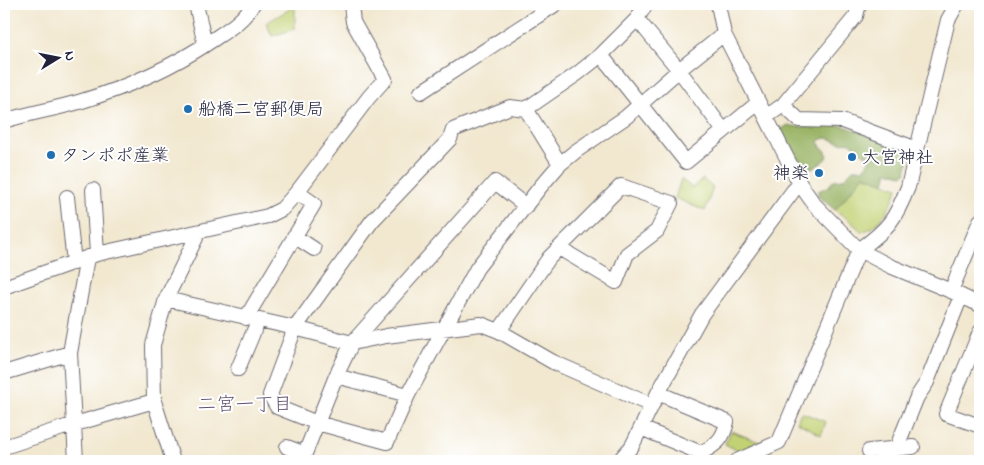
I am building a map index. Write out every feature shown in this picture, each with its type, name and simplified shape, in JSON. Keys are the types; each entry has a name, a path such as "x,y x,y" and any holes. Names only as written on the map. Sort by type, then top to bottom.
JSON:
{"street":[{"path":"196,4 206,44"},
{"path":"4,287 85,258 268,216 282,209 385,79 353,22 351,4"},
{"path":"421,92 556,4"},
{"path":"646,4 637,19 601,55 526,109 510,107 453,130 450,139 372,221 295,328 270,395 277,407 317,423 387,442 408,395 477,268 560,164 576,150 640,106 679,70 724,34"},
{"path":"718,4 724,34 800,184 814,204 859,250 890,266 956,293 980,306"},
{"path":"766,117 783,105 856,16 859,4"},
{"path":"737,461 779,442 859,250 891,223 900,206 908,187 948,20 957,4"},
{"path":"4,121 81,101 163,69 206,44 235,24 256,5"},
{"path":"637,19 679,70 724,131"},
{"path":"601,55 686,162 758,103"},
{"path":"783,105 799,120 842,121 917,149"},
{"path":"526,109 560,164"},
{"path":"287,447 303,458 336,376 352,343 494,182 526,206"},
{"path":"619,461 632,446 655,399 702,314 800,184"},
{"path":"499,331 558,248 621,186 671,203 658,231 626,254 616,282 558,248"},
{"path":"85,258 93,190"},
{"path":"238,369 252,320 294,236 314,204 297,192"},
{"path":"67,197 86,263 70,352 76,461"},
{"path":"896,449 917,397 927,382 980,221"},
{"path":"173,461 154,401 153,345 166,299 196,238 196,233"},
{"path":"294,236 314,248"},
{"path":"166,299 352,343 386,336 481,324 499,331 553,362 655,399 727,422 725,432 717,445 701,453 641,428"},
{"path":"980,332 946,414 980,426"},
{"path":"4,373 70,352"},
{"path":"336,376 408,395"},
{"path":"4,447 154,401"},
{"path":"869,451 913,447"}],"green space":[{"path":"295,6 295,29 272,36 266,23"},
{"path":"788,125 798,127 841,125 911,150 906,173 902,175 888,171 885,183 864,175 835,210 818,196 818,191 828,187 834,180 843,179 853,169 864,169 871,157 858,151 856,146 850,143 825,138 819,141 821,148 825,150 828,156 816,166 802,169 780,130"},
{"path":"864,175 898,188 885,215 875,225 862,232 835,210"},
{"path":"681,179 692,188 703,179 713,188 705,211 675,198"},
{"path":"801,412 826,422 821,435 797,422"},
{"path":"731,431 762,443 739,451 725,444"}],"place":[{"name":"船橋二宮郵便局","path":"188,109"},
{"name":"タンポポ産業","path":"51,155"},
{"name":"大宮神社","path":"852,157"},
{"name":"神楽","path":"819,173"}],"district":[{"name":"二宮一丁目","path":"245,403"}]}
